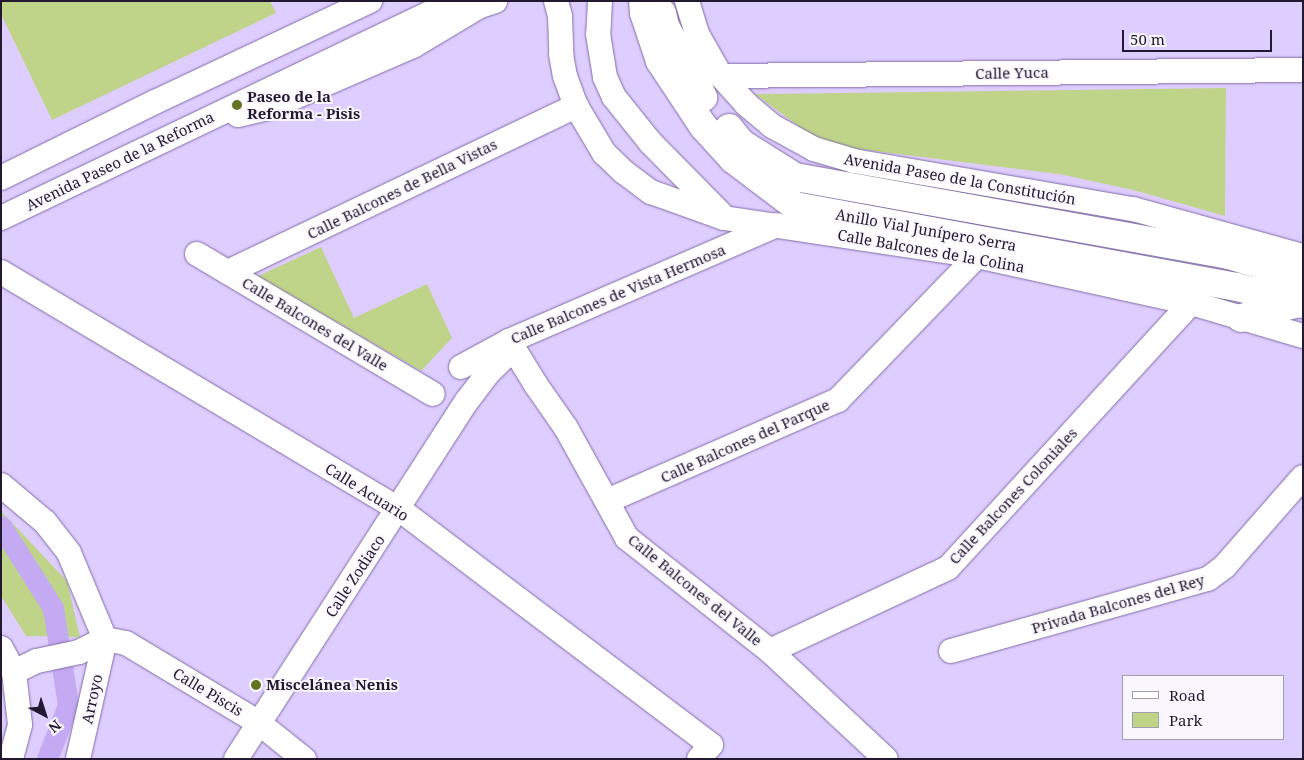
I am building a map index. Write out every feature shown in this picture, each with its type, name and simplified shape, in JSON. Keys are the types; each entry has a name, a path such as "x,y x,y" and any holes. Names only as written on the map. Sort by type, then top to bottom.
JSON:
{"highway":[{"name":"Anillo Vial Junípero Serra","path":"653,10 703,97 741,143 795,178 1229,255 1302,297"},
{"name":"Anillo Vial Junípero Serra","path":"653,10 660,61 703,126 733,159 795,206 1237,287 1302,297"},
{"path":"1241,318 1302,297"}],"street":[{"path":"1,178 155,102 370,1"},
{"name":"Avenida Paseo de la Reforma","path":"6,207 197,124 455,1"},
{"path":"197,124 272,107 413,46 480,6 494,1"},
{"name":"Calle Balcones de la Colina","path":"556,1 560,16 561,54 576,106 604,153 624,172 651,192 724,218 977,256 1191,303 1303,336"},
{"path":"600,1 598,34 605,77 614,97 650,142 724,218"},
{"name":"Avenida Paseo de la Constitución","path":"687,1 697,34 720,76 746,104 772,126 814,149 854,161 1132,210 1303,256"},
{"name":"Calle Yuca","path":"720,76 1303,70"},
{"path":"155,102 134,125 140,137 153,140 172,134"},
{"name":"Calle Balcones de Bella Vistas","path":"228,272 576,106"},
{"path":"1,235 6,207 19,179 128,115"},
{"name":"Calle Balcones de Vista Hermosa","path":"461,367 777,225"},
{"name":"Calle Balcones del Valle","path":"197,254 433,394"},
{"name":"Calle Balcones del Parque","path":"607,501 838,400 977,256"},
{"name":"Calle Acuario","path":"1,272 399,509 705,752"},
{"name":"Calle Balcones Coloniales","path":"770,651 948,568 1191,303"},
{"name":"Calle Balcones del Valle","path":"511,345 566,428 627,538 770,651 886,759"},
{"name":"Calle Zodiaco","path":"236,759 467,401 511,345"},
{"name":"Privada Balcones del Rey","path":"951,651 1208,579 1225,566 1303,477"},
{"path":"1,485 45,522 69,552 105,639 79,652 37,661 14,672"},
{"name":"Calle Piscis","path":"105,639 126,643 259,723 304,759"},
{"name":"Arroyo","path":"78,759 105,639"},
{"path":"1,648 14,672 20,725 11,759"}],"green space":[{"path":"1,1 270,1 276,13 52,120 1,14"},
{"path":"1226,88 1225,216 1133,190 1059,174 850,148 809,134 755,94"},
{"path":"321,247 354,318 427,284 452,338 421,371 258,276"},
{"path":"1,511 67,581 80,637 26,636 1,596"}],"waterway":[{"path":"1,526 53,608 68,705 47,759"}],"place":[{"name":"Paseo de la Reforma - Pisis","path":"237,105"},
{"name":"Miscelánea Nenis","path":"256,685"}]}
